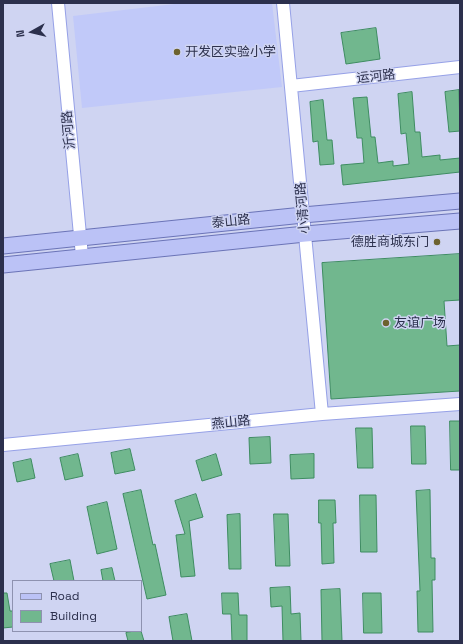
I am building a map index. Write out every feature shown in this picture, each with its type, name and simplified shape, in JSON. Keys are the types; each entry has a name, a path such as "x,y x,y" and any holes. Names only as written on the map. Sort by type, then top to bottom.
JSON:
{"main road":[{"name":"泰山路","path":"3,246 303,215 460,201"},
{"name":"泰山路","path":"3,265 305,234 460,221"}],"street":[{"name":"沂河路","path":"58,3 79,238 82,256"},
{"name":"小清河路","path":"283,3 322,414"},
{"name":"运河路","path":"291,86 460,67"},
{"name":"燕山路","path":"3,445 322,414 460,404"}],"shaded area":[{"name":"开发区实验小学","path":"183,3 272,3 282,87 82,108 73,16"}],"building":[{"path":"376,28 380,59 346,64 341,33"},
{"path":"459,90 460,131 449,132 445,92"},
{"path":"412,92 415,132 420,132 422,157 440,155 440,160 460,158 460,172 343,185 341,165 364,163 362,138 357,138 353,98 367,97 371,137 375,137 378,163 393,161 393,166 409,164 406,133 401,134 398,94"},
{"path":"323,100 327,140 332,140 334,164 320,165 318,141 313,142 310,102"},
{"name":"友谊广场","path":"460,254 460,300 444,301 447,346 460,345 460,391 331,399 322,263"},
{"path":"450,421 460,421 460,470 451,470"},
{"path":"411,426 425,426 426,464 412,464"},
{"path":"356,428 372,428 373,468 358,468"},
{"path":"270,437 271,463 250,464 249,438"},
{"path":"130,449 135,470 115,474 111,453"},
{"path":"78,454 83,476 65,480 60,458"},
{"path":"216,454 222,475 202,481 196,461"},
{"path":"314,454 314,478 291,479 290,455"},
{"path":"31,459 35,478 17,482 13,463"},
{"path":"141,490 166,595 147,599 123,494"},
{"path":"430,490 431,558 435,558 435,580 432,580 433,632 418,632 417,591 420,591 416,491"},
{"path":"196,494 203,517 189,521 195,576 181,577 176,535 185,534 175,501"},
{"path":"360,495 376,495 377,552 361,552"},
{"path":"319,500 335,500 336,523 333,523 334,563 322,564"},
{"path":"107,502 117,549 97,554 87,507"},
{"path":"240,514 241,569 229,569 227,515"},
{"path":"274,514 288,514 290,566 276,566"},
{"path":"70,560 74,580 54,580 50,564"},
{"path":"112,568 115,580 103,580 101,570"},
{"path":"290,587 291,614 300,613 301,641 283,641 282,606 271,607 270,588"},
{"path":"340,589 342,641 322,641 321,590"},
{"path":"3,593 7,593 10,611 12,611 12,627 3,628"},
{"path":"222,593 238,593 239,615 247,615 247,641 232,641 231,614 223,614"},
{"path":"363,593 381,593 382,633 364,633"},
{"path":"187,614 192,641 173,641 169,617"},
{"path":"141,632 144,641 128,641 126,633"}],"place":[{"name":"开发区实验小学","path":"177,52"},
{"name":"德胜商城东门","path":"437,242"},
{"name":"友谊广场","path":"386,323"}]}
